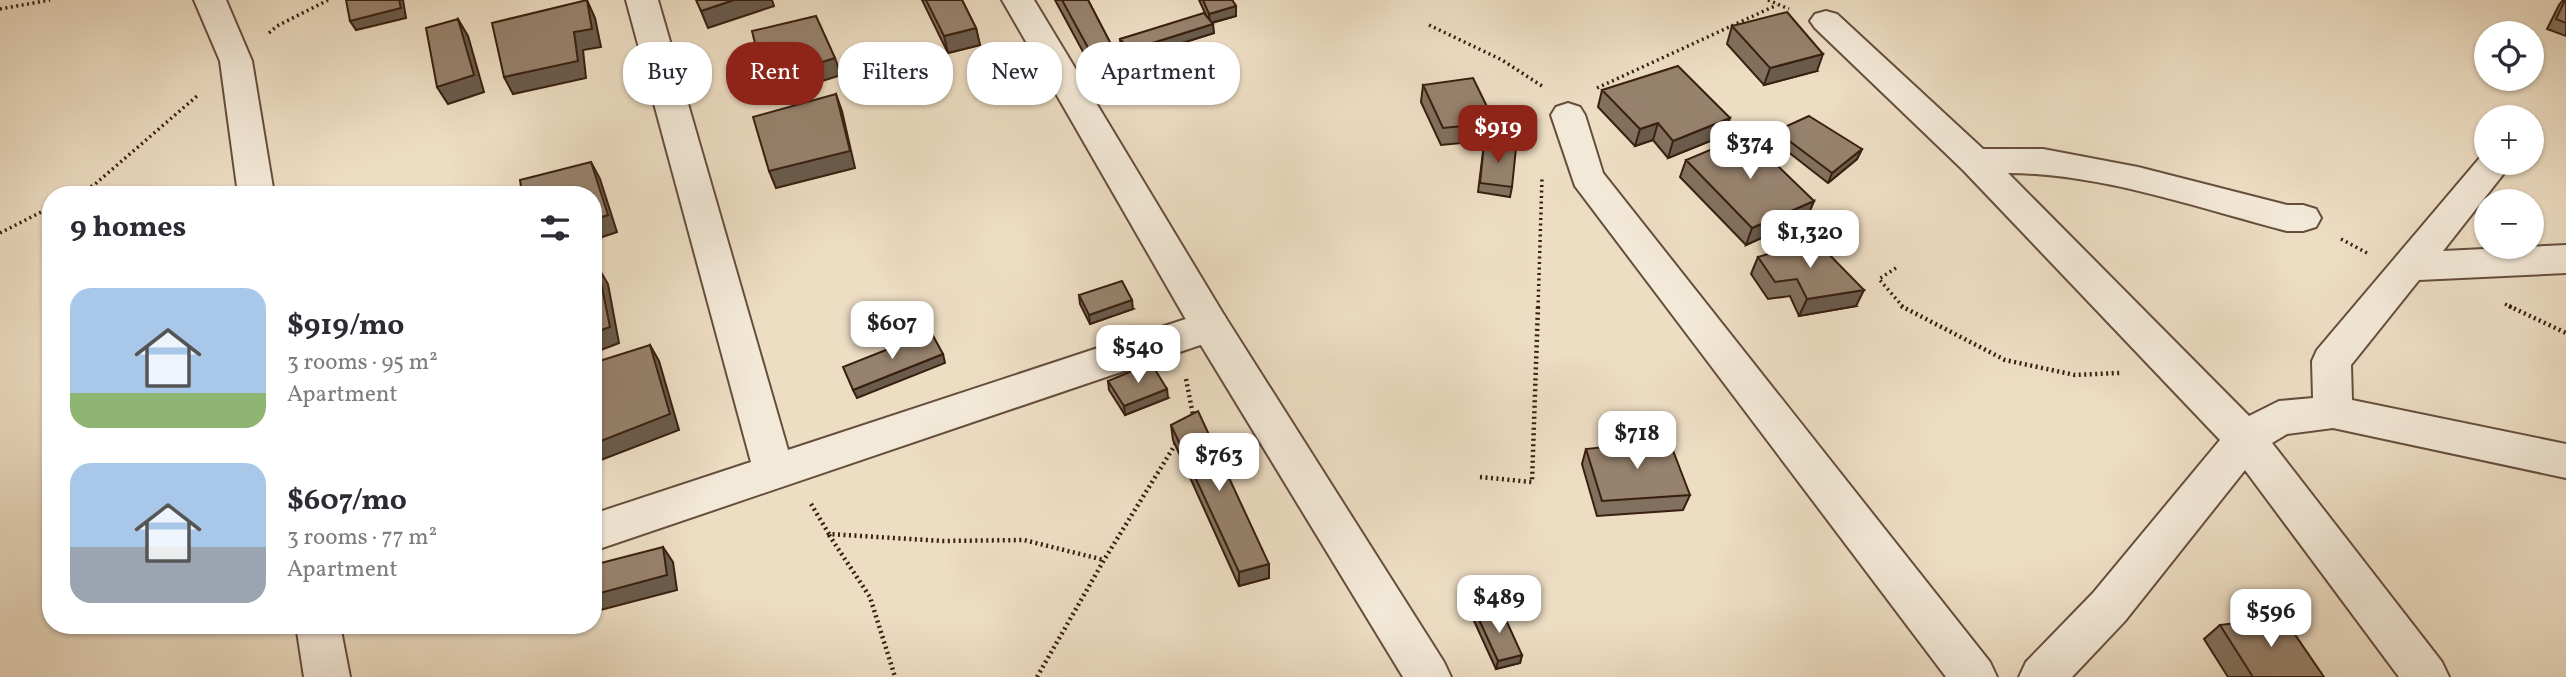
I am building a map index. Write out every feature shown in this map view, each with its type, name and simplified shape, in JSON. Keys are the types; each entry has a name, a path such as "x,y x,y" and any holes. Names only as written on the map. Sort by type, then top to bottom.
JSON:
{"street":[{"path":"210,0 236,61 255,186"},
{"path":"642,0 781,470"},
{"path":"1018,0 1194,331 1428,677"},
{"path":"1826,21 1975,161 2245,439 2426,677"},
{"path":"1553,101 1587,177 1974,677"},
{"path":"1975,161 2043,161 2138,180 2287,218 2304,218"},
{"path":"2333,412 2331,361 2485,175"},
{"path":"2409,267 2566,259"},
{"path":"602,530 1194,331"},
{"path":"2042,677 2109,607 2245,439 2278,418 2333,412 2566,461"},
{"path":"320,634 327,677"}],"path":[{"path":"0,9 50,0"},
{"path":"92,186 277,26 328,0"},
{"path":"1429,25 1502,60 1553,101 1590,92 1777,5 1768,0"},
{"path":"1480,477 1532,482 1542,165"},
{"path":"0,233 42,212"},
{"path":"1896,268 1879,279 1901,306 2005,360 2075,374 2179,371"},
{"path":"1186,426 1193,415 1194,331"},
{"path":"1037,677 1104,560 1179,438"},
{"path":"781,470 829,534 870,597 895,677"},
{"path":"829,534 943,541 1024,540 1104,560"}],"building":[{"path":"346,0 399,0 401,8 350,21"},
{"path":"587,0 592,29 574,32 578,61 504,77 492,23"},
{"path":"696,0 734,0 701,11"},
{"path":"926,0 962,0 976,28 944,36"},
{"path":"1062,0 1088,0 1110,42 1085,42"},
{"path":"1203,0 1232,0 1236,6 1209,14"},
{"path":"2566,0 2566,23 2556,19"},
{"path":"1787,12 1823,54 1770,68 1732,26"},
{"path":"1204,13 1213,24 1156,42 1123,42 1120,39"},
{"path":"816,16 835,58 824,61 824,42 755,42 752,31"},
{"path":"458,19 474,75 437,87 426,28"},
{"path":"1678,66 1730,118 1673,141 1658,123 1640,129 1602,90"},
{"path":"1473,78 1495,123 1443,128 1423,85"},
{"path":"836,94 850,151 769,171 753,117 796,105 824,105 824,97"},
{"path":"1809,116 1862,149 1832,173 1776,131"},
{"path":"1746,135 1814,201 1752,228 1686,160"},
{"path":"1484,144 1516,148 1512,187 1480,183"},
{"path":"591,162 599,186 521,186 520,180"},
{"path":"602,196 608,215 602,217"},
{"path":"1815,240 1864,290 1807,299 1797,279 1775,282 1758,257"},
{"path":"1122,281 1132,300 1089,315 1079,295"},
{"path":"602,287 610,327 602,330"},
{"path":"931,332 943,354 853,390 843,367"},
{"path":"650,345 670,414 602,440 602,360"},
{"path":"1151,363 1167,389 1124,406 1108,381"},
{"path":"1198,411 1269,564 1239,572 1171,425"},
{"path":"1669,440 1690,495 1602,501 1586,449"},
{"path":"663,547 667,575 602,593 602,563"},
{"path":"1501,609 1522,655 1498,661 1476,613"},
{"path":"2283,617 2324,677 2253,677 2220,625"}]}
